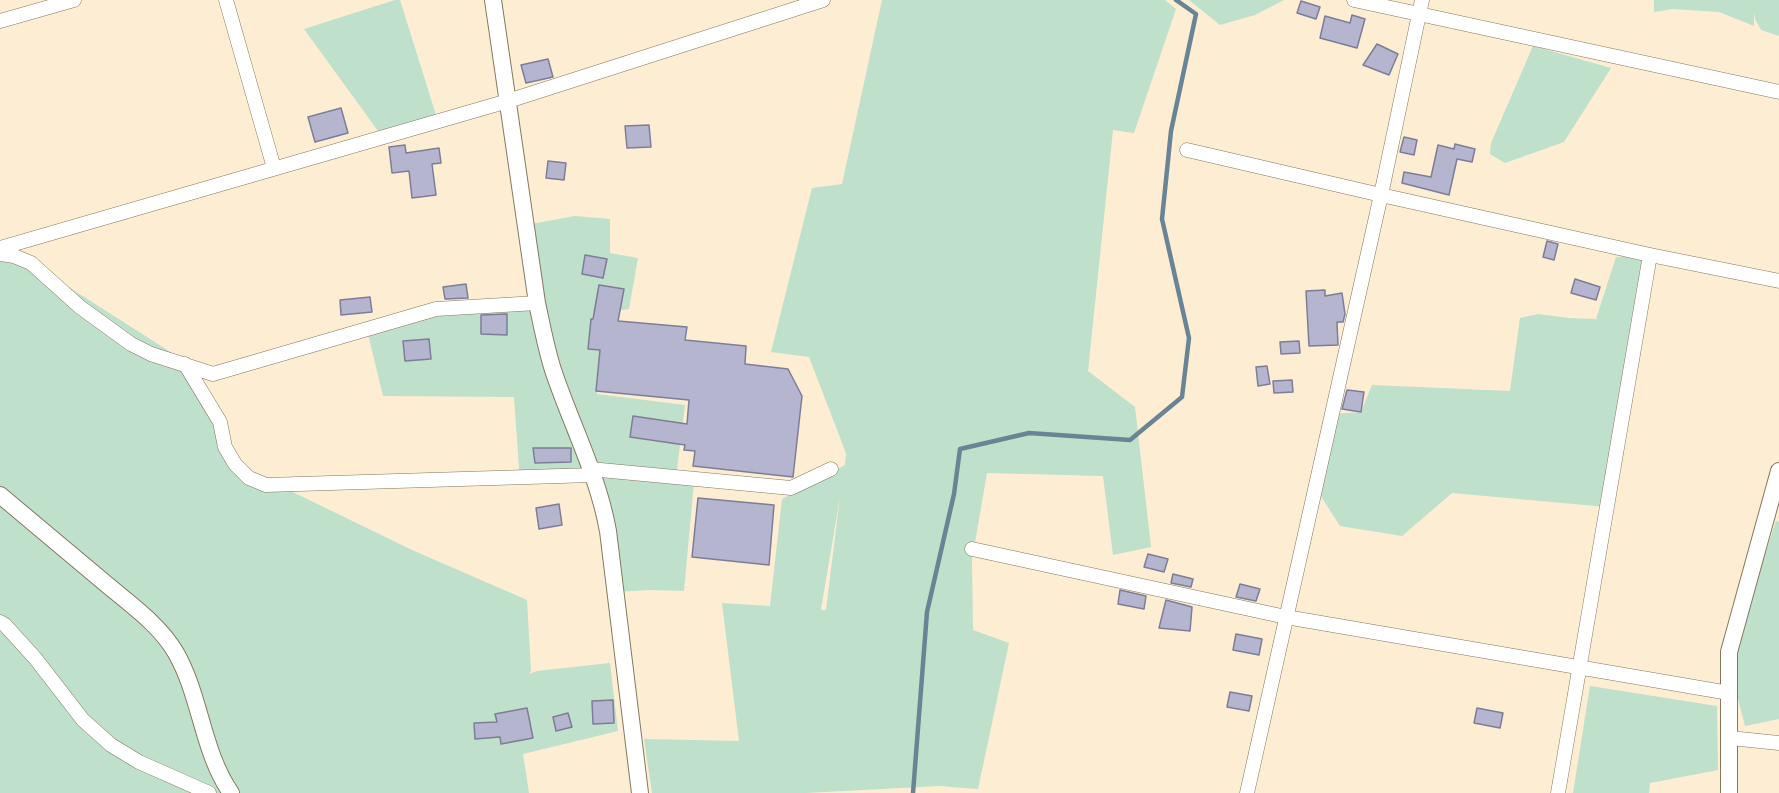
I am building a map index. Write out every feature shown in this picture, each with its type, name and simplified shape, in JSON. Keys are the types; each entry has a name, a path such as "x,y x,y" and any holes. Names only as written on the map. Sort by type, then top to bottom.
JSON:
{"street":[{"path":"0,21 74,0"},
{"path":"226,0 274,168"},
{"path":"493,0 537,303 553,370 592,472 603,505 608,531 640,793"},
{"path":"0,248 508,101 823,0"},
{"path":"1354,0 1779,92"},
{"path":"1247,793 1381,195 1422,0"},
{"path":"1187,150 1650,255 1779,281"},
{"path":"0,254 14,256 31,263 80,307 131,344 151,354 213,374 436,309 537,303"},
{"path":"1558,793 1650,255"},
{"path":"185,364 220,422 225,447 235,464 249,478 266,485 592,472 791,488 831,470"},
{"path":"1729,793 1729,652 1779,471"},
{"path":"0,495 164,636 184,668 194,693 216,767 231,793"},
{"path":"972,549 1286,617 1728,693"},
{"path":"0,622 35,658 83,720 111,745 139,762 209,793"},
{"path":"1730,738 1779,743"}],"green space":[{"path":"400,0 436,115 378,131 304,29"},
{"path":"882,0 1165,0 1176,9 1134,133 1113,130 1088,371 1135,407 1151,547 1113,555 1103,476 987,473 972,560 973,630 1009,643 978,789 939,786 806,793 652,793 644,739 739,741 722,603 770,606 782,499 845,465 846,454 809,357 771,352 812,188 842,184","holes":["840,497 826,610 821,609"]},
{"path":"1189,0 1284,0 1255,15 1220,25"},
{"path":"1654,0 1779,0 1779,36 1761,30 1754,12 1754,26 1719,12 1673,9 1654,12"},
{"path":"1533,46 1611,68 1564,142 1505,163 1490,154 1491,143"},
{"path":"575,216 610,219 610,253 638,258 629,309 593,314 588,349 600,350 597,394 685,405 676,477 590,469 520,483 514,397 383,396 367,330 436,309 531,303 551,350 526,225"},
{"path":"0,251 31,263 194,367 235,464 412,550 527,600 531,671 529,674 537,671 610,663 618,731 523,754 529,793 0,793"},
{"path":"1650,255 1607,507 1452,493 1402,536 1340,526 1315,487 1332,414 1361,412 1372,385 1510,391 1520,318 1538,314 1596,319 1616,257"},
{"path":"593,475 694,482 684,591 616,592"},
{"path":"1776,521 1779,522 1779,719 1745,726 1729,664"},
{"path":"1590,686 1717,706 1718,770 1650,783 1649,793 1573,793"}],"building":[{"path":"1301,1 1320,7 1316,19 1297,13"},
{"path":"1352,15 1365,19 1357,48 1320,38 1325,16 1350,23"},
{"path":"1377,44 1398,54 1389,75 1363,65"},
{"path":"548,59 553,77 526,83 521,65"},
{"path":"341,108 348,133 315,142 308,117"},
{"path":"649,125 651,147 627,148 625,126"},
{"path":"1404,137 1417,140 1414,155 1400,152"},
{"path":"1455,144 1475,149 1472,162 1457,159 1449,195 1402,183 1404,172 1431,177 1438,145 1454,149"},
{"path":"405,145 406,153 439,148 441,163 432,164 436,195 412,198 409,171 392,173 389,147"},
{"path":"548,161 566,163 564,180 546,178"},
{"path":"1547,241 1558,244 1554,260 1543,257"},
{"path":"585,255 607,259 603,278 582,274"},
{"path":"1575,279 1600,287 1596,300 1571,293"},
{"path":"466,284 468,298 445,299 443,287"},
{"path":"599,285 624,289 618,321 687,327 685,340 746,346 745,364 788,369 802,396 793,477 693,466 695,451 684,450 685,445 630,437 633,416 687,424 689,400 596,391 600,350 588,349 591,319 593,319"},
{"path":"1325,290 1325,296 1342,293 1345,314 1343,322 1337,322 1338,345 1309,346 1306,291"},
{"path":"370,297 372,312 341,315 340,300"},
{"path":"507,314 507,335 481,334 481,315"},
{"path":"429,339 431,359 405,361 403,341"},
{"path":"1299,341 1300,353 1281,354 1280,342"},
{"path":"1267,366 1270,384 1258,386 1256,367"},
{"path":"1292,380 1293,392 1274,393 1273,381"},
{"path":"1347,390 1364,392 1361,412 1342,409"},
{"path":"533,448 571,448 571,462 535,463"},
{"path":"698,498 774,505 769,565 692,557"},
{"path":"559,504 562,525 539,529 536,508"},
{"path":"1148,554 1168,559 1164,572 1144,567"},
{"path":"1173,574 1193,579 1191,587 1171,583"},
{"path":"1240,584 1260,589 1256,601 1236,597"},
{"path":"1120,590 1146,596 1144,609 1118,604"},
{"path":"1166,600 1192,607 1190,631 1159,628"},
{"path":"1236,634 1262,639 1259,655 1233,650"},
{"path":"1230,692 1252,696 1249,711 1227,707"},
{"path":"613,700 614,723 593,724 592,701"},
{"path":"527,708 533,738 501,744 500,737 475,739 474,723 497,722 495,714"},
{"path":"1477,708 1503,713 1500,728 1474,723"},
{"path":"568,713 572,727 556,731 553,717"}],"waterway":[{"path":"913,793 927,612 954,494 960,449 1029,433 1130,440 1182,397 1189,338 1162,219 1171,131 1196,14 1176,0"}]}
